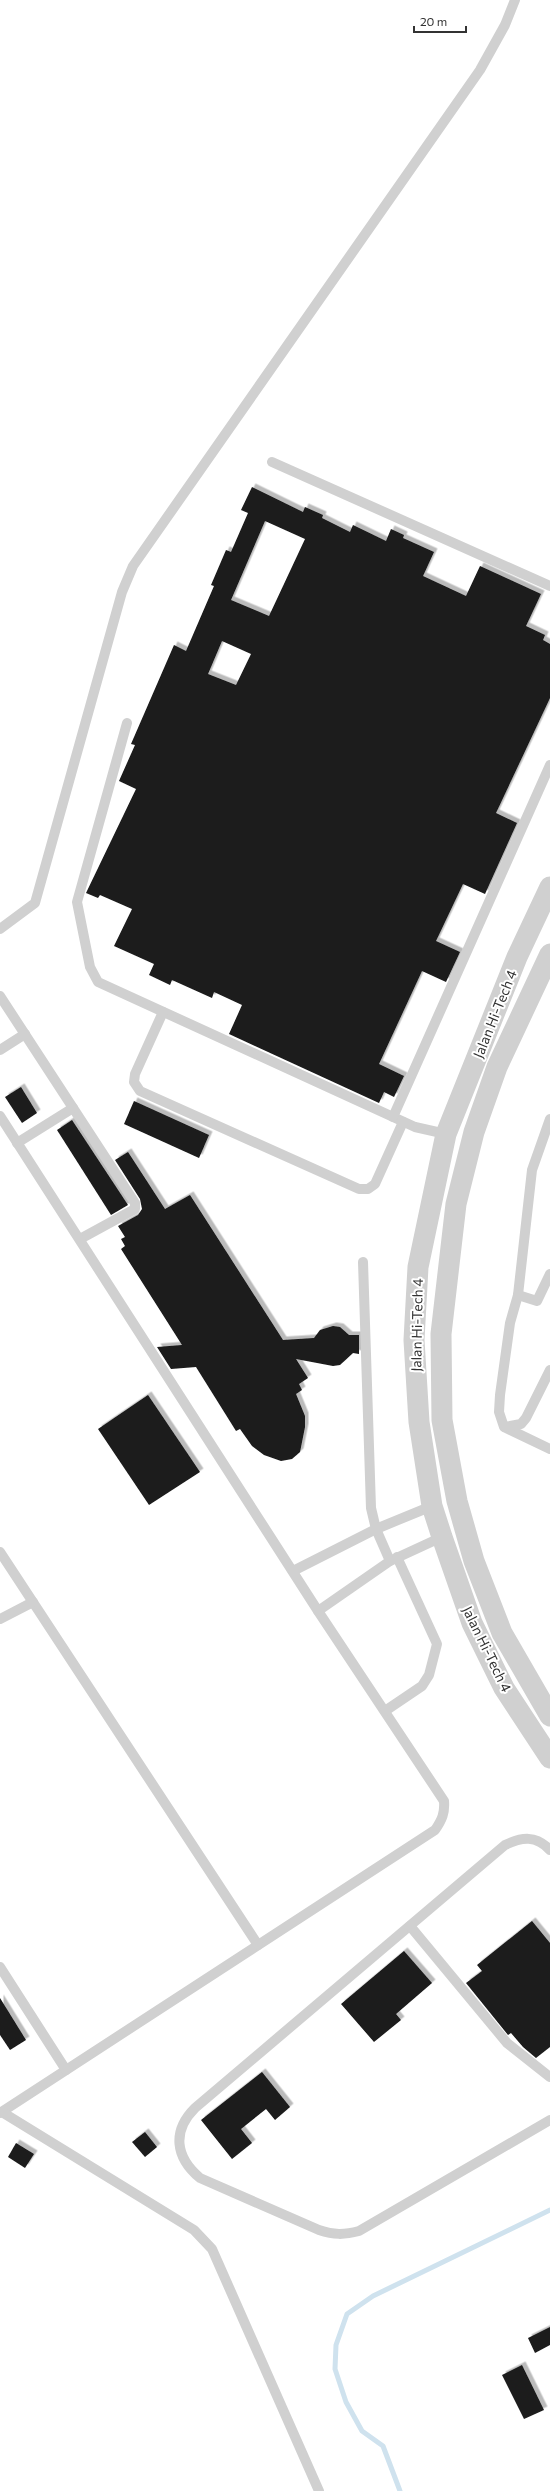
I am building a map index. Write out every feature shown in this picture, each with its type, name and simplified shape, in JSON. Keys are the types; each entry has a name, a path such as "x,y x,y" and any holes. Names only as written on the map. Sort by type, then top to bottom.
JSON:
{"street":[{"name":"Jalan Hi-Tech 4","path":"550,887 517,957 446,1134 418,1267 414,1340 419,1422 432,1506 442,1537 472,1623 504,1688 550,1758"},
{"name":"Jalan Hi-Tech 4","path":"550,954 497,1067 474,1132 456,1204 441,1334 442,1420 457,1502 474,1561 502,1633 550,1716"}],"lane":[{"path":"0,929 35,903 122,592 133,566 480,70 505,24 515,0"},
{"path":"272,462 550,586"},
{"path":"127,723 77,902 90,967 98,982 403,1122 415,1127 446,1134"},
{"path":"392,1117 550,765"},
{"path":"0,996 135,1207 135,1210 80,1239"},
{"path":"164,1012 135,1074 134,1082 140,1091 359,1189 368,1189 375,1184 403,1122"},
{"path":"0,1050 25,1034"},
{"path":"17,1143 73,1108"},
{"path":"0,1116 318,1611 444,1801 442,1821 435,1830 1,2112 194,2230 212,2249 319,2491"},
{"path":"550,1120 532,1170 518,1295 510,1323 499,1412 504,1427 550,1449"},
{"path":"363,1262 371,1508 376,1529 394,1559 436,1644 429,1675 422,1686 385,1712"},
{"path":"518,1295 537,1301 550,1274"},
{"path":"504,1427 521,1424 550,1370"},
{"path":"293,1571 376,1529 432,1506"},
{"path":"318,1611 394,1559 442,1537"},
{"path":"0,1552 258,1945"},
{"path":"0,1619 33,1602"},
{"path":"550,1850 544,1844 533,1838 517,1840 505,1845 185,2117 181,2126 179,2141 182,2155 190,2170 200,2178 332,2235 359,2231 550,2120"},
{"path":"410,1926 507,2043 550,2077"},
{"path":"0,1967 66,2070"}],"building":[{"path":"252,487 303,512 305,507 323,515 322,518 350,532 353,525 386,541 391,529 404,535 403,538 434,552 423,576 466,596 480,566 541,594 526,626 545,635 543,640 550,644 550,698 496,813 517,823 485,894 463,884 436,941 460,952 446,982 422,971 379,1064 404,1076 394,1097 384,1092 379,1103 229,1034 242,1005 214,992 212,998 172,980 170,985 149,975 154,964 114,946 132,909 100,895 98,898 86,893 136,789 119,781 135,745 131,744 174,645 186,651 214,586 211,585 226,550 231,552 248,513 241,510","holes":["265,521 305,539 269,616 231,600","222,641 251,654 236,685 208,674"]},
{"path":"21,1087 37,1113 22,1123 5,1097"},
{"path":"134,1101 209,1135 199,1158 124,1124"},
{"path":"72,1120 128,1205 111,1215 57,1130"},
{"path":"128,1152 165,1209 190,1195 283,1340 314,1338 320,1330 333,1326 340,1327 349,1335 359,1335 359,1354 353,1353 340,1365 333,1366 296,1359 308,1378 299,1384 302,1390 296,1394 305,1416 305,1427 300,1452 292,1459 281,1461 264,1455 252,1446 240,1429 236,1431 196,1367 171,1369 157,1347 182,1345 121,1249 125,1246 121,1239 125,1237 118,1226 138,1215 142,1209 140,1199 115,1160"},
{"path":"148,1395 200,1472 149,1505 98,1429"},
{"path":"532,1921 550,1943 550,2047 536,2058 523,2047 511,2033 508,2035 466,1983 482,1971 477,1965"},
{"path":"404,1951 432,1983 396,2014 401,2020 374,2042 341,2004"},
{"path":"0,1998 26,2040 10,2050 0,2035"},
{"path":"262,2072 290,2107 275,2120 266,2109 241,2129 252,2143 232,2159 201,2120"},
{"path":"145,2132 157,2147 145,2157 132,2142"},
{"path":"16,2143 34,2154 25,2168 8,2157"},
{"path":"550,2327 550,2345 535,2353 528,2338"},
{"path":"522,2365 544,2410 524,2419 502,2375"}],"waterway":[{"path":"400,2491 383,2446 362,2431 346,2402 335,2369 336,2345 347,2314 373,2296 550,2210"}]}
